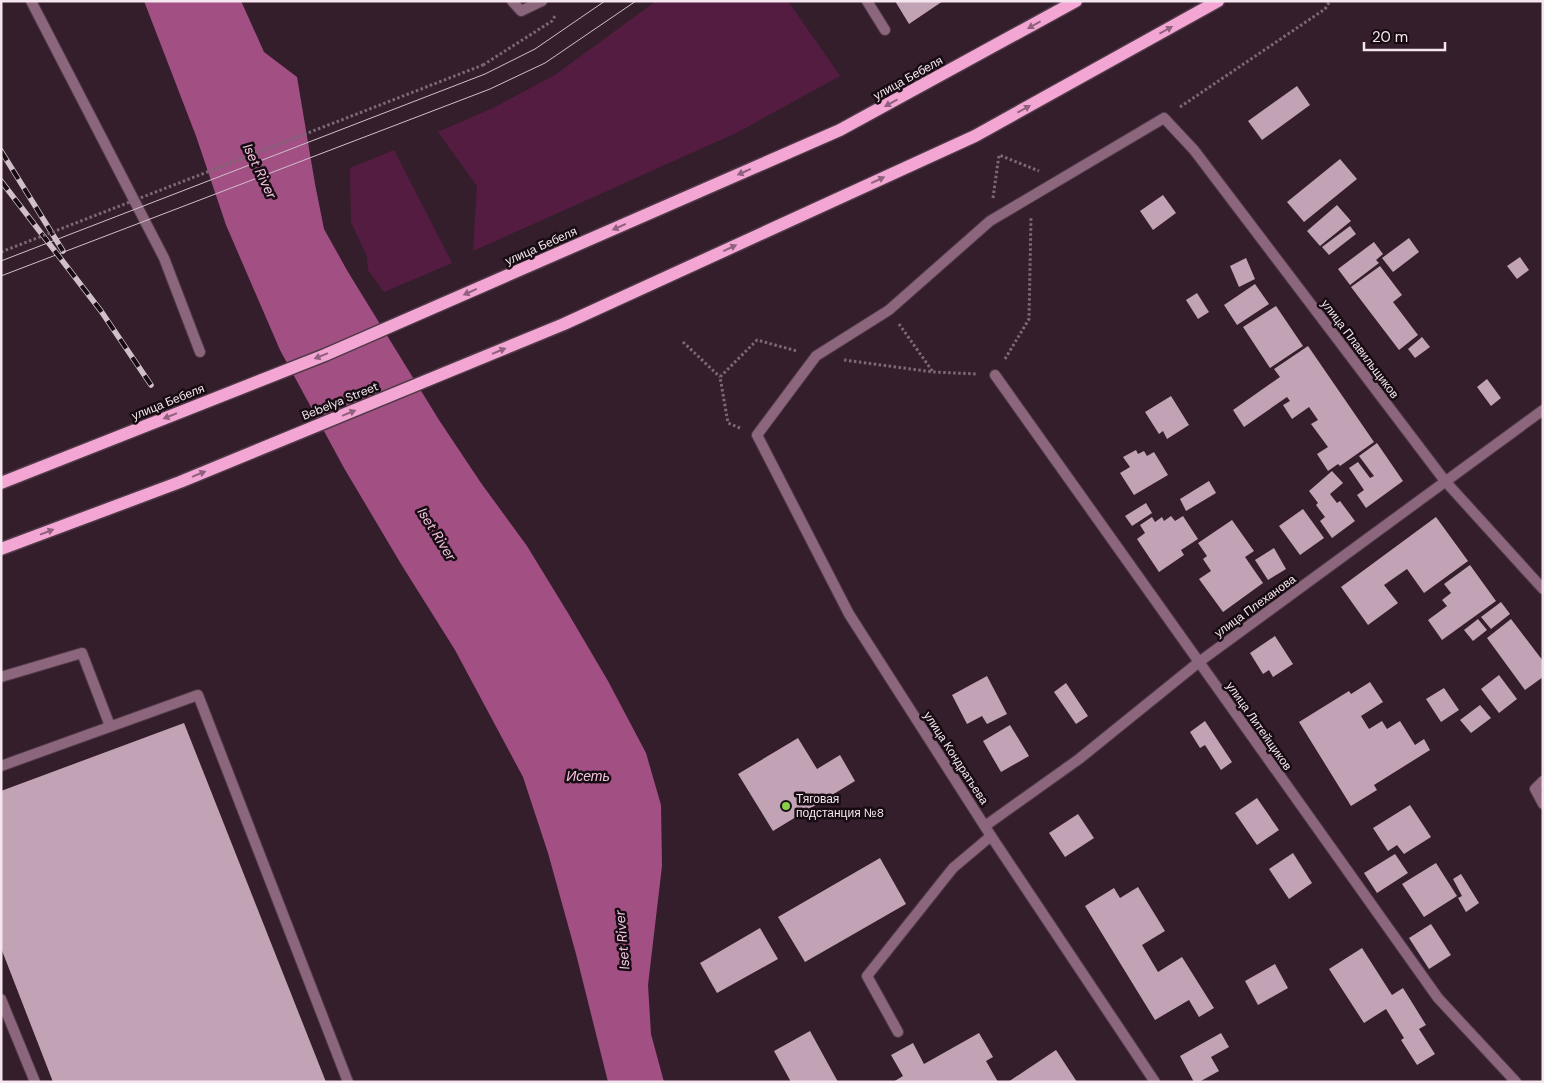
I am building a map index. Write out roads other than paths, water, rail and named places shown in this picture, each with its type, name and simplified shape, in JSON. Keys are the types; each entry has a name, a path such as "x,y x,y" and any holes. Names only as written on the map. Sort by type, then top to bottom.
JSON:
{"main road":[{"name":"улица Бебеля","path":"1,483 325,355 840,130 1076,1"},
{"name":"Bebelya Street","path":"1,549 180,482 564,324 975,136 1218,1"}],"street":[{"path":"31,1 164,258 200,352"},
{"path":"512,1 522,11 542,1"},
{"path":"867,1 885,30"},
{"name":"улица Плавильщиков","path":"757,435 816,356 889,310 990,221 1164,118 1194,150 1445,481 1543,589"},
{"name":"улица Литейщиков","path":"995,375 1438,998 1516,1082"},
{"name":"улица Плеханова","path":"985,826 1079,759 1199,662 1543,410"},
{"name":"улица Кондратьева","path":"757,435 849,614 991,836 1155,1082"},
{"path":"1,677 82,653 110,726"},
{"path":"1,766 198,695 348,1082"},
{"path":"1543,781 1535,789 1543,804"},
{"path":"898,1032 866,976 953,868 991,836"},
{"path":"1,999 35,1082"}],"water":[{"name":"Исеть","path":"144,1 241,1 264,52 297,77 324,229 348,272 439,420 481,483 527,546 608,681 646,753 661,805 662,866 648,985 651,1034 664,1082 608,1082 548,853 523,777 455,650 344,468 280,350 226,225 196,136"}],"tram line":[{"path":"1,261 485,74 535,49 605,1"},
{"path":"1,276 490,89 545,63 636,1"}],"railway":[{"path":"1,151 63,251"},
{"path":"1,181 101,311 151,385"}],"place":[{"name":"Тяговая подстанция №8","path":"786,806"}],"water label":[{"name":"Iset River","path":"260,171"},
{"name":"Iset River","path":"437,534"},
{"name":"Iset River","path":"622,940"}]}
